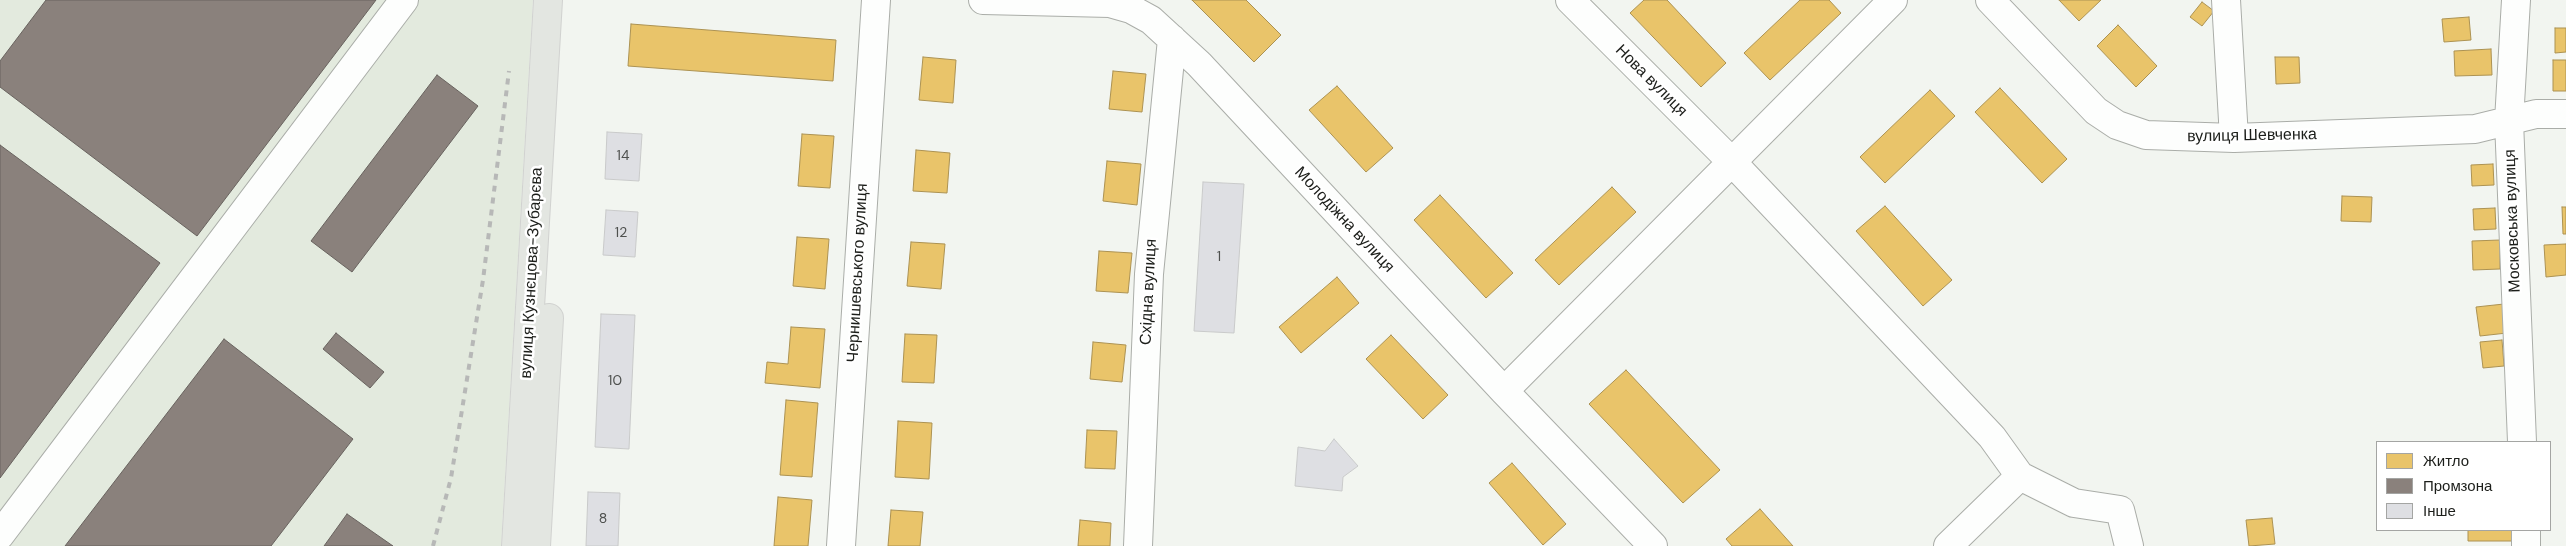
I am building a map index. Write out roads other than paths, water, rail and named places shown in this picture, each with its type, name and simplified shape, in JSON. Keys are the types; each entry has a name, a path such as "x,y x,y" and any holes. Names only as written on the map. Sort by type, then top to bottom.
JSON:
{"main road":[{"name":"вулиця Кузнєцова-Зубарєва","path":"516,546 548,0"},
{"name":"вулиця Кузнєцова-Зубарєва","path":"536,546 566,0"}],"street":[{"path":"0,535 404,0"},
{"name":"Чернишевського вулиця","path":"842,546 876,0"},
{"name":"Молодіжна вулиця","path":"983,0 1110,3 1131,9 1151,20 1199,64 1504,392 1653,546"},
{"name":"Нова вулиця","path":"1570,0 1732,162 1992,437 2020,476"},
{"path":"1504,392 1893,0"},
{"name":"вулиця Шевченка","path":"1990,0 2096,112 2117,125 2146,135 2234,138 2475,129 2536,114 2566,114"},
{"path":"2226,0 2234,138"},
{"name":"Московська вулиця","path":"2516,0 2509,121 2522,441"},
{"name":"Східна вулиця","path":"1138,546 1149,274 1172,39"},
{"path":"1948,546 2020,476 2074,502 2120,510 2129,546"},
{"path":"2526,531 2526,546"}],"railway":[{"path":"433,546 451,478 483,280 509,71"}]}
